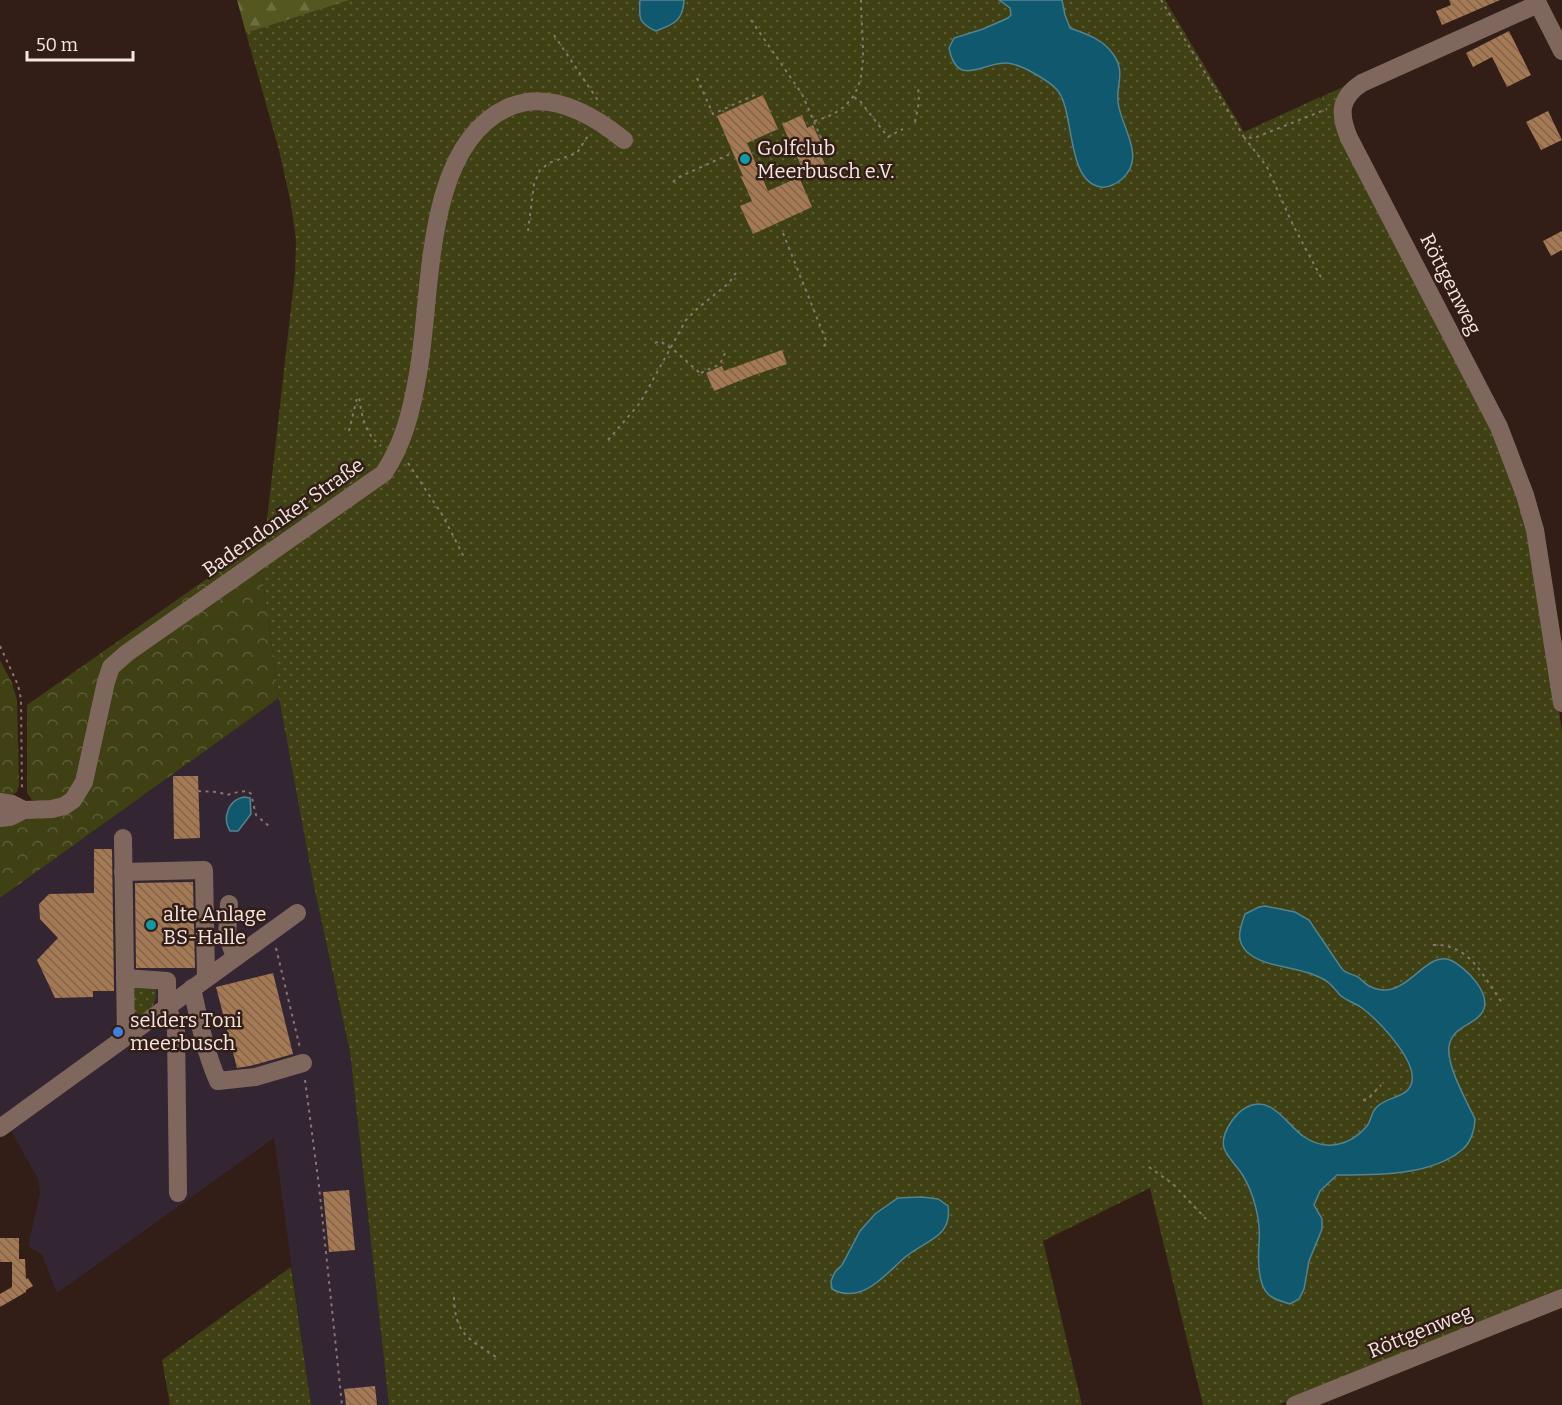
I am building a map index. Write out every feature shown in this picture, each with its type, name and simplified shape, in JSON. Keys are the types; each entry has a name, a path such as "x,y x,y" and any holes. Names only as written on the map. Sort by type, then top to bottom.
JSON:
{"street":[{"path":"1342,111 1350,92 1362,82 1537,2 1562,51"},
{"name":"Badendonker Straße","path":"0,818 10,817 24,810 64,806 79,793 84,783 111,667 127,653 384,473 397,453 407,425 418,376 428,275 443,202 454,166 469,141 502,110 531,100 558,104 597,121 624,140"},
{"name":"Röttgenweg","path":"1342,111 1343,123 1349,138 1499,427 1525,495 1535,530 1562,703"},
{"name":"Badendonker Straße","path":"0,802 12,804 24,810"},
{"path":"123,838 126,1037"},
{"path":"123,872 204,870 209,893 199,982 205,1046 218,1082 255,1077 303,1063"},
{"path":"229,904 227,935 235,957"},
{"path":"0,1128 82,1065 126,1037 297,913"},
{"path":"125,978 167,981 167,1007 176,1029 178,1193"},
{"name":"Röttgenweg","path":"1295,1405 1562,1298"}],"path":[{"path":"814,121 831,117 854,97 862,68 861,0"},
{"path":"1161,0 1244,137 1267,167 1293,225 1323,281"},
{"path":"751,20 802,94 828,154"},
{"path":"528,231 534,184 540,170 549,163 577,153 605,110 554,35"},
{"path":"697,78 712,114 759,93"},
{"path":"915,122 919,102 918,85"},
{"path":"854,97 888,137 903,129"},
{"path":"1244,137 1254,138 1327,109 1342,111"},
{"path":"673,182 677,178 730,154"},
{"path":"783,233 827,344 823,347"},
{"path":"608,440 640,403 682,326 691,314 729,283 737,271"},
{"path":"656,343 660,341 672,348 701,374 720,364 726,351"},
{"path":"0,645 18,685 21,699 24,810"},
{"path":"198,791 227,795 248,791 251,794 256,815 270,827"},
{"path":"272,931 303,1063 319,1186 342,1405"},
{"path":"1433,945 1456,948 1469,957 1503,1004"},
{"path":"1363,1100 1368,1099 1381,1085"},
{"path":"1149,1167 1173,1184 1206,1219"},
{"path":"454,1297 454,1314 462,1331 496,1358"}],"shaded area":[{"path":"279,698 313,882 350,1052 389,1405 311,1405 274,1138 57,1293 42,1255 28,1246 40,1194 38,1179 11,1131 0,1137 0,898"}],"green space":[{"path":"237,0 350,0 246,33"},
{"name":"Golfclub Meerbusch e.V.","path":"350,0 1165,0 1244,132 1320,97 1324,104 1321,97 1356,81 1340,104 1496,428 1532,531 1562,731 1562,1293 1278,1405 1203,1405 1150,1188 1043,1241 1082,1405 389,1405 350,1052 313,882 279,698 260,556 265,538 295,273 296,240 279,150 246,33"},
{"path":"265,538 260,556 124,649 71,793 52,803 32,800 27,793 27,705"},
{"path":"261,567 279,698 0,898 0,825 67,812 117,669"},
{"path":"0,660 12,683 17,700 19,785 17,792 11,796 0,796"},
{"path":"133,980 153,985 156,997 152,1008 133,1024"},
{"path":"291,1267 311,1405 170,1405 162,1360"}],"water":[{"path":"640,0 684,0 682,13 676,21 656,31 641,19"},
{"path":"999,0 1062,0 1070,28 1099,41 1113,54 1120,72 1118,102 1120,112 1133,152 1129,170 1122,179 1110,186 1101,187 1090,182 1082,173 1076,160 1063,101 1058,91 1048,82 1012,64 997,64 964,70 958,67 953,60 949,48 954,38 983,29 1011,15 1010,8"},
{"path":"244,797 250,798 251,814 238,831 230,831 227,821 228,810 234,802"},
{"path":"1265,906 1295,912 1309,920 1342,969 1369,986 1382,990 1393,989 1431,963 1440,959 1450,960 1471,975 1482,991 1484,999 1481,1014 1454,1034 1449,1046 1454,1073 1475,1119 1468,1143 1450,1158 1420,1169 1386,1174 1337,1175 1320,1191 1314,1205 1322,1219 1322,1229 1309,1261 1304,1289 1299,1299 1290,1304 1271,1297 1262,1285 1259,1271 1259,1226 1256,1207 1246,1182 1224,1148 1226,1130 1242,1110 1256,1104 1264,1104 1278,1112 1311,1141 1337,1145 1360,1133 1379,1105 1408,1090 1412,1076 1404,1054 1387,1032 1359,1006 1341,996 1328,982 1311,973 1262,961 1247,952 1240,938 1240,929 1245,914"},
{"path":"898,1198 938,1199 948,1206 946,1226 941,1233 862,1291 843,1293 832,1289 831,1281 835,1272 842,1265 860,1231 875,1214"}],"building":[{"path":"1449,0 1500,0 1442,25 1436,11 1451,5"},
{"path":"1509,31 1531,75 1507,87 1492,57 1473,67 1466,53"},
{"name":"Golfclub Meerbusch e.V.","path":"763,95 778,129 747,143 768,191 799,177 812,207 753,234 740,206 752,201 717,116"},
{"path":"1548,111 1562,140 1541,150 1526,122"},
{"path":"802,115 807,128 813,125 826,155 822,157 827,170 807,179 782,124"},
{"path":"1562,231 1562,250 1551,256 1543,241"},
{"path":"782,350 787,364 714,391 706,373 722,366 724,371"},
{"path":"173,776 198,776 200,838 174,839"},
{"path":"94,849 112,849 114,991 93,991 93,997 55,998 37,960 58,938 40,919 39,904 49,894 94,893"},
{"path":"193,882 195,968 136,968 135,883"},
{"path":"273,973 293,1054 237,1068 216,987"},
{"path":"349,1190 355,1250 329,1252 323,1192"},
{"path":"0,1238 19,1238 19,1259 25,1259 26,1279 28,1278 33,1286 0,1307 0,1294 12,1287 12,1262 0,1262"},
{"path":"375,1386 377,1405 346,1405 344,1389"}],"place":[{"name":"Golfclub Meerbusch e.V.","path":"745,159"},
{"name":"alte Anlage BS-Halle","path":"151,925"},
{"name":"selders Toni meerbusch","path":"118,1032"}]}
